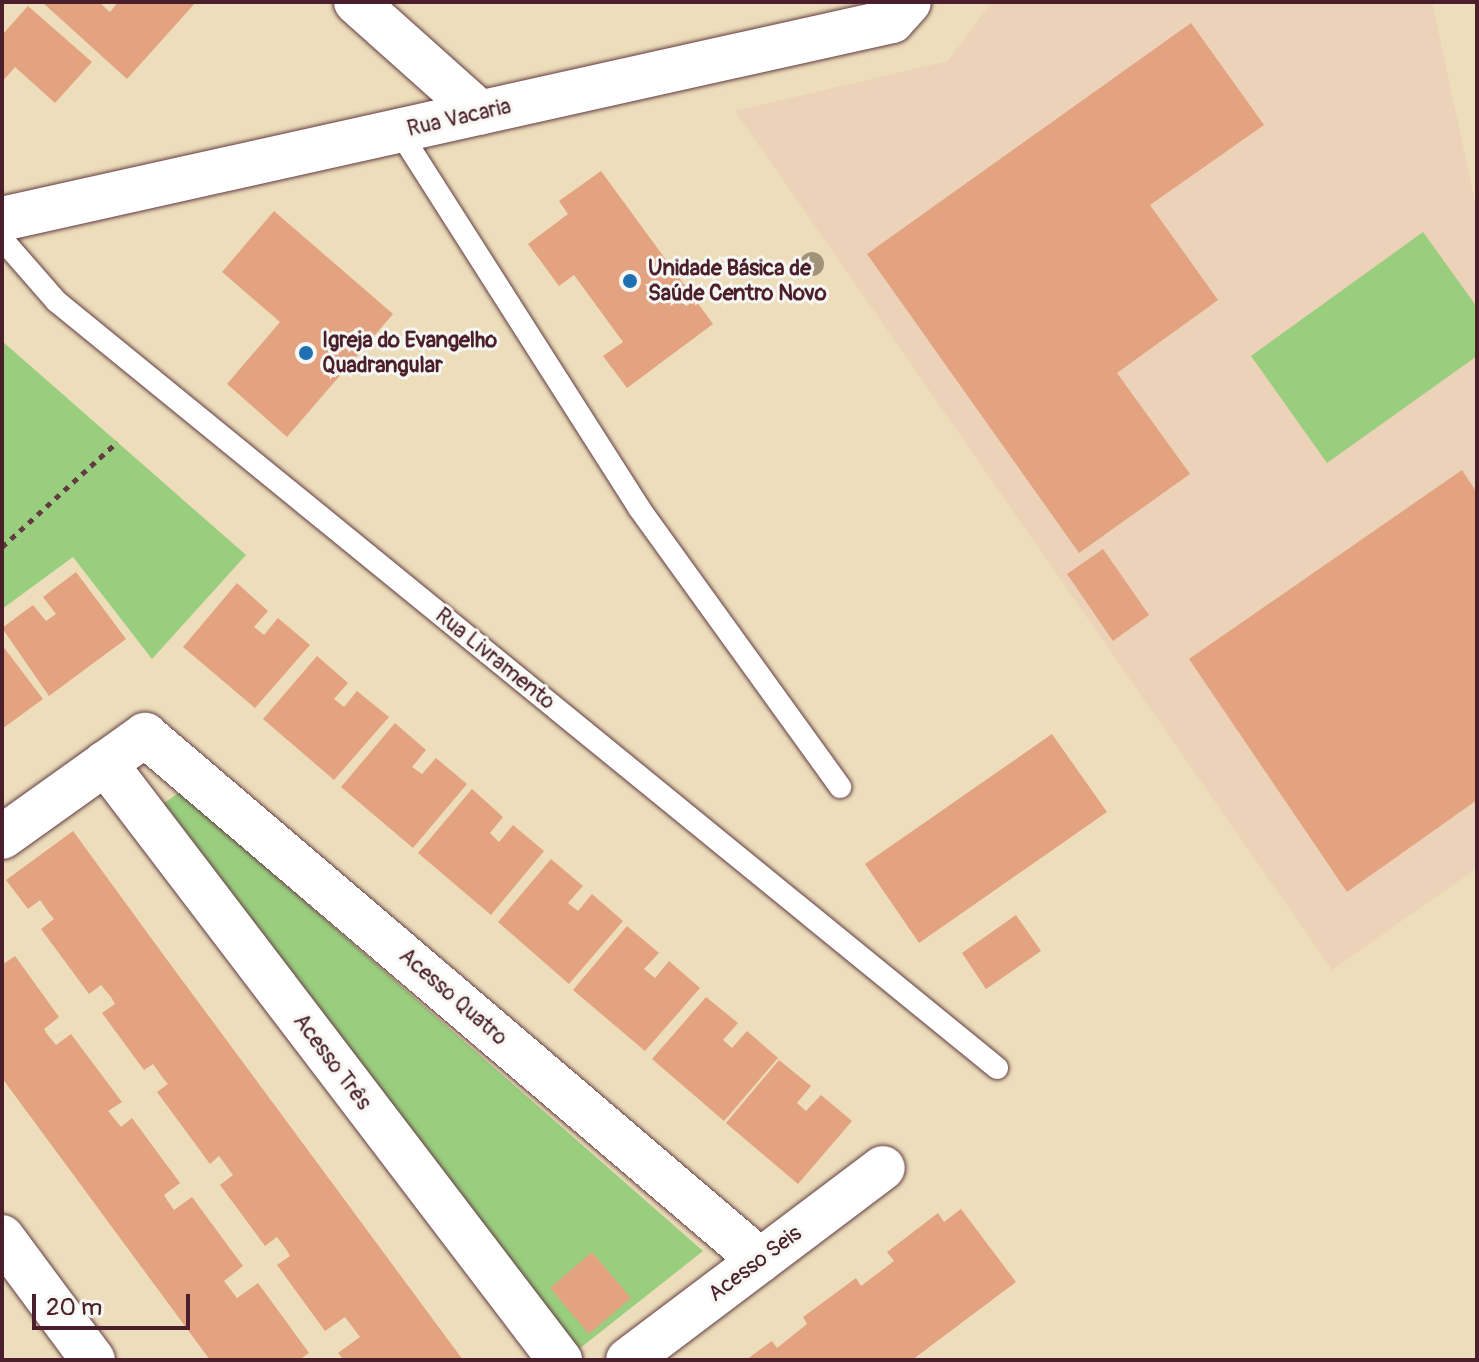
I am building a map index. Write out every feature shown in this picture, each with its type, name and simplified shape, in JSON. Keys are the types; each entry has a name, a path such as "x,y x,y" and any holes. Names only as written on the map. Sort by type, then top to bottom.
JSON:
{"street":[{"path":"356,2 480,113"},
{"name":"Rua Vacaria","path":"2,219 892,21 909,2"},
{"name":"Acesso Quatro","path":"105,763 145,735 760,1260"},
{"path":"2,837 105,763"},
{"name":"Acesso Três","path":"105,763 560,1360"},
{"name":"Acesso Seis","path":"628,1360 883,1168"},
{"path":"2,1237 93,1360"}],"lane":[{"path":"399,131 639,508 840,787"},
{"name":"Rua Livramento","path":"2,239 56,301 997,1068"}],"path":[{"path":"2,547 117,442"}],"shaded area":[{"path":"992,2 1432,2 1477,210 1477,868 1332,970 735,111 948,61"}],"green space":[{"path":"1423,232 1477,307 1477,356 1327,463 1251,356"},
{"path":"2,341 246,555 152,659 73,557 2,609"},
{"path":"180,792 703,1251 579,1349 164,803"}],"building":[{"path":"42,2 99,2 110,12 118,2 196,2 127,79"},
{"path":"28,6 92,62 55,103 15,67 2,82 2,35"},
{"path":"1191,23 1264,125 1150,205 1218,300 1117,373 1190,474 1079,553 867,254"},
{"name":"Unidade Básica de Saúde Centro Novo","path":"601,171 713,324 627,388 603,356 623,342 574,275 559,286 528,244 568,214 559,201"},
{"name":"Igreja do Evangelho Quadrangular","path":"274,211 393,314 287,437 227,384 280,322 222,272"},
{"path":"1462,470 1477,493 1477,800 1347,892 1189,659"},
{"path":"1103,549 1149,615 1113,641 1067,574"},
{"path":"76,572 126,639 49,696 2,628 33,605 46,621 56,614 43,597"},
{"path":"237,583 268,611 254,627 264,635 278,618 310,645 255,708 183,647"},
{"path":"2,645 43,699 2,729"},
{"path":"317,656 348,683 334,699 344,707 357,691 389,717 334,780 263,719"},
{"path":"395,723 426,750 412,767 422,774 436,758 467,784 413,848 341,787"},
{"path":"1052,734 1107,812 919,943 865,864"},
{"path":"472,789 503,817 490,833 499,842 513,825 544,851 491,915 418,853"},
{"path":"73,831 463,1360 344,1360 338,1353 360,1337 345,1317 325,1331 277,1265 290,1256 286,1249 277,1237 265,1246 220,1185 233,1175 219,1156 210,1164 157,1092 168,1084 153,1064 144,1070 102,1013 115,1004 111,997 101,985 89,994 41,929 54,919 40,900 28,909 6,880"},
{"path":"551,859 583,886 568,903 578,911 592,894 623,921 569,984 498,922"},
{"path":"1016,915 1041,951 986,989 962,953"},
{"path":"627,926 659,953 644,969 655,978 669,961 700,988 645,1051 573,990"},
{"path":"15,956 59,1017 44,1029 47,1034 56,1045 71,1034 122,1102 108,1111 121,1127 132,1118 180,1183 164,1195 174,1210 192,1197 243,1266 224,1281 237,1298 258,1283 309,1353 299,1360 210,1360 2,1078 2,965"},
{"path":"706,997 738,1023 723,1040 732,1048 747,1031 778,1058 724,1121 652,1059"},
{"path":"779,1060 811,1086 797,1103 806,1111 821,1095 852,1121 798,1184 726,1123"},
{"path":"961,1209 1016,1282 912,1360 746,1360 772,1341 777,1348 807,1324 803,1317 856,1278 861,1286 894,1261 887,1252 938,1213 944,1222"},
{"path":"592,1252 631,1298 589,1334 550,1288"}],"place":[{"name":"Unidade Básica de Saúde Centro Novo","path":"630,281"},
{"name":"Igreja do Evangelho Quadrangular","path":"306,353"}]}
